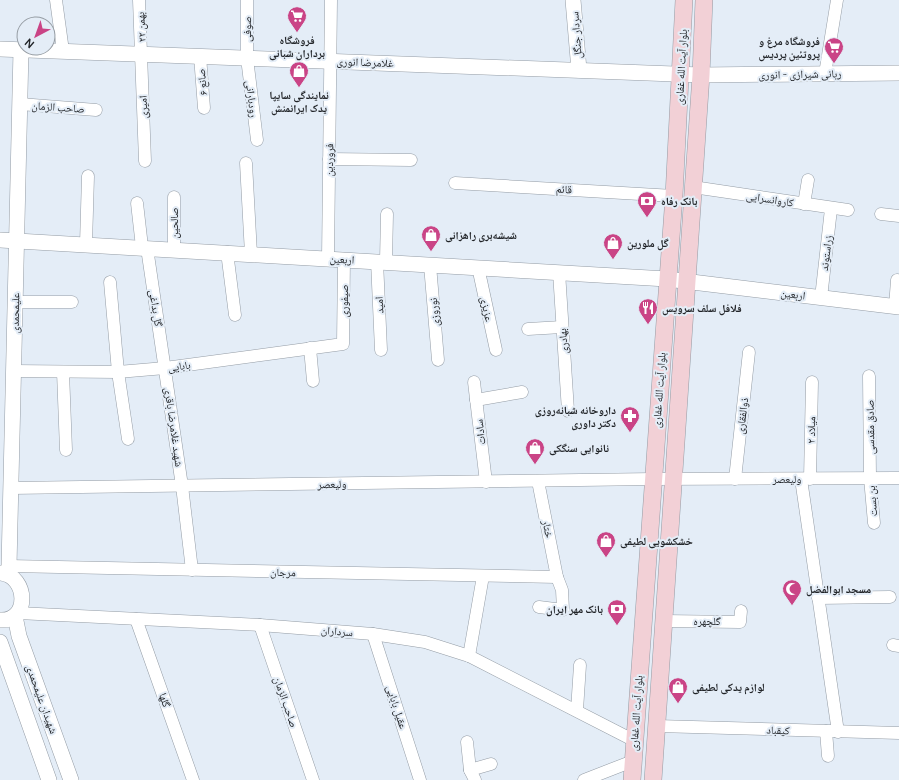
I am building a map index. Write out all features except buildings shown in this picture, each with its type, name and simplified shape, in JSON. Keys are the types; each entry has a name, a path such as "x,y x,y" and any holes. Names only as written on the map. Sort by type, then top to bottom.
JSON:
{"main road":[{"name":"بلوار آیت الله غفاری","path":"632,780 674,196 684,0"},
{"name":"بلوار آیت الله غفاری","path":"653,780 701,75 704,0"}],"street":[{"path":"56,0 63,51"},
{"name":"۲۲ بهمن","path":"139,0 142,54"},
{"name":"صوفی","path":"247,58 248,0"},
{"name":"فروردین","path":"328,258 331,0"},
{"name":"سردار جنگل","path":"573,0 579,70"},
{"path":"825,74 837,0"},
{"name":"غلامرضا انوری","path":"0,49 16,50"},
{"name":"غلامرضا انوری","path":"56,51 681,74"},
{"name":"امیری","path":"142,54 145,161"},
{"name":"علیمحمدی","path":"6,571 11,488 7,370 15,302 21,56"},
{"name":"صانع ۶","path":"200,56 204,108"},
{"name":"رودبارانی","path":"247,58 257,140"},
{"name":"ربانی شیرازی - انوری","path":"681,74 899,73"},
{"name":"صاحب الزمان","path":"20,104 96,110"},
{"path":"329,159 412,160"},
{"path":"246,163 251,254"},
{"path":"86,244 88,176"},
{"path":"804,204 808,180"},
{"name":"قائم","path":"455,183 674,196"},
{"name":"کاروانسرایی","path":"693,187 831,209 848,210"},
{"name":"صالحین","path":"174,197 174,249"},
{"name":"گل بداغی","path":"137,204 165,368"},
{"name":"زراستوند","path":"820,298 831,209"},
{"name":"امید","path":"381,350 382,261 387,214"},
{"path":"881,214 899,216"},
{"name":"اربعین","path":"0,240 145,247 667,279 897,307"},
{"path":"227,252 235,315"},
{"name":"صیفوری","path":"343,344 344,259"},
{"name":"نوروزی","path":"430,264 438,360"},
{"name":"عزیزی","path":"478,267 496,350"},
{"name":"بهادری","path":"559,272 568,411"},
{"path":"897,280 897,307"},
{"path":"110,282 118,372 128,438"},
{"path":"15,302 72,302"},
{"path":"528,329 562,327"},
{"name":"بابایی","path":"7,370 118,372 165,368 343,344"},
{"path":"310,348 313,380"},
{"name":"ذوالفقاری","path":"735,479 749,352"},
{"name":"شهید غلامرضا باقری","path":"165,368 182,486 192,570"},
{"path":"63,372 66,450"},
{"name":"صادق مقدسی","path":"869,376 870,478"},
{"name":"سادات","path":"474,382 486,482"},
{"name":"میلاد ۲","path":"805,479 812,382"},
{"path":"476,400 522,392"},
{"name":"بن بست","path":"870,478 874,523"},
{"name":"ولیعصر","path":"11,488 653,479 899,478"},
{"path":"805,479 832,732 828,756"},
{"name":"ختار","path":"538,481 557,577 562,590 563,610 539,606"},
{"name":"مرجان","path":"6,571 192,570 557,577"},
{"path":"0,620 10,619 16,615 22,602 21,591 17,581 6,571"},
{"path":"469,656 483,576"},
{"path":"818,598 890,598"},
{"name":"گلچهره","path":"664,621 740,622 741,611"},
{"name":"سرداران","path":"16,615 260,625 374,634 425,642 469,656 634,740"},
{"name":"شهیدان علیمحمدی","path":"16,615 19,636 71,780"},
{"name":"گلها","path":"136,619 193,780"},
{"name":"صاحب الزمان","path":"260,625 313,780"},
{"name":"عقیل بابایی","path":"374,634 420,780"},
{"name":"شهیدان علیمحمدی","path":"0,642 49,780"},
{"path":"577,710 580,665"},
{"name":"کیقباد","path":"657,726 899,733"},
{"path":"467,742 473,775 491,764"},
{"path":"584,780 633,761"}],"place":[{"name":"فروشگاه برداران شبانی","path":"297,33"},
{"name":"فروشگاه مرغ و پروتئین پردیس","path":"834,64"},
{"name":"نمایندگی سایپا یدک ایرانمنش","path":"299,88"},
{"name":"بانک رفاه","path":"647,218"},
{"name":"شیشه‌بری راهزانی","path":"431,252"},
{"name":"گل ملورین","path":"613,260"},
{"name":"فلافل سلف سرویس","path":"648,325"},
{"name":"داروخانه شبانه‌روزی دکتر داوری","path":"630,433"},
{"name":"نانوایی سنگکی","path":"535,465"},
{"name":"خشکشویی لطیفی","path":"606,558"},
{"name":"مسجد ابوالفضل","path":"792,606"},
{"name":"بانک مهر ایران","path":"617,626"},
{"name":"لوازم یدکی لطیفی","path":"678,704"}]}
